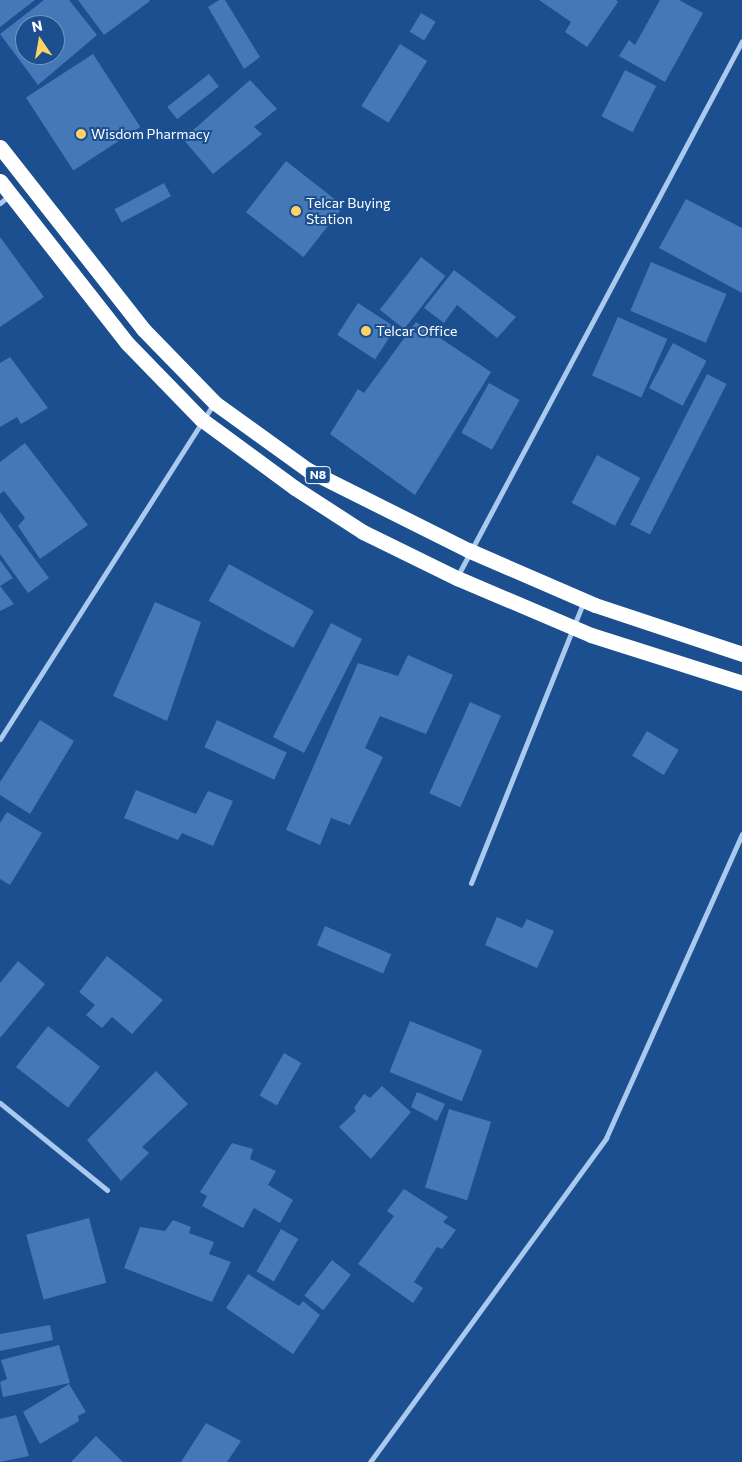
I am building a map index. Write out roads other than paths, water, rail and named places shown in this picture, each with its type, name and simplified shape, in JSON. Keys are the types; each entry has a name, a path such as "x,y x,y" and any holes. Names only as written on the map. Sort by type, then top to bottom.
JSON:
{"highway":[{"name":"N8","path":"0,146 144,329 215,403 308,470 468,550 584,600 742,654"},
{"name":"N8","path":"0,182 5,199 127,343 201,419 363,532 457,578 574,628 742,683"}],"street":[{"path":"457,578 468,550 742,40"},
{"path":"0,738 201,419 215,403"},
{"path":"471,883 584,600"},
{"path":"370,1462 606,1138 742,834"},
{"path":"0,1103 107,1190"}],"place":[{"name":"Wisdom Pharmacy","path":"81,134"},
{"name":"Telcar Buying Station","path":"296,211"},
{"name":"Telcar Office","path":"366,331"}]}
